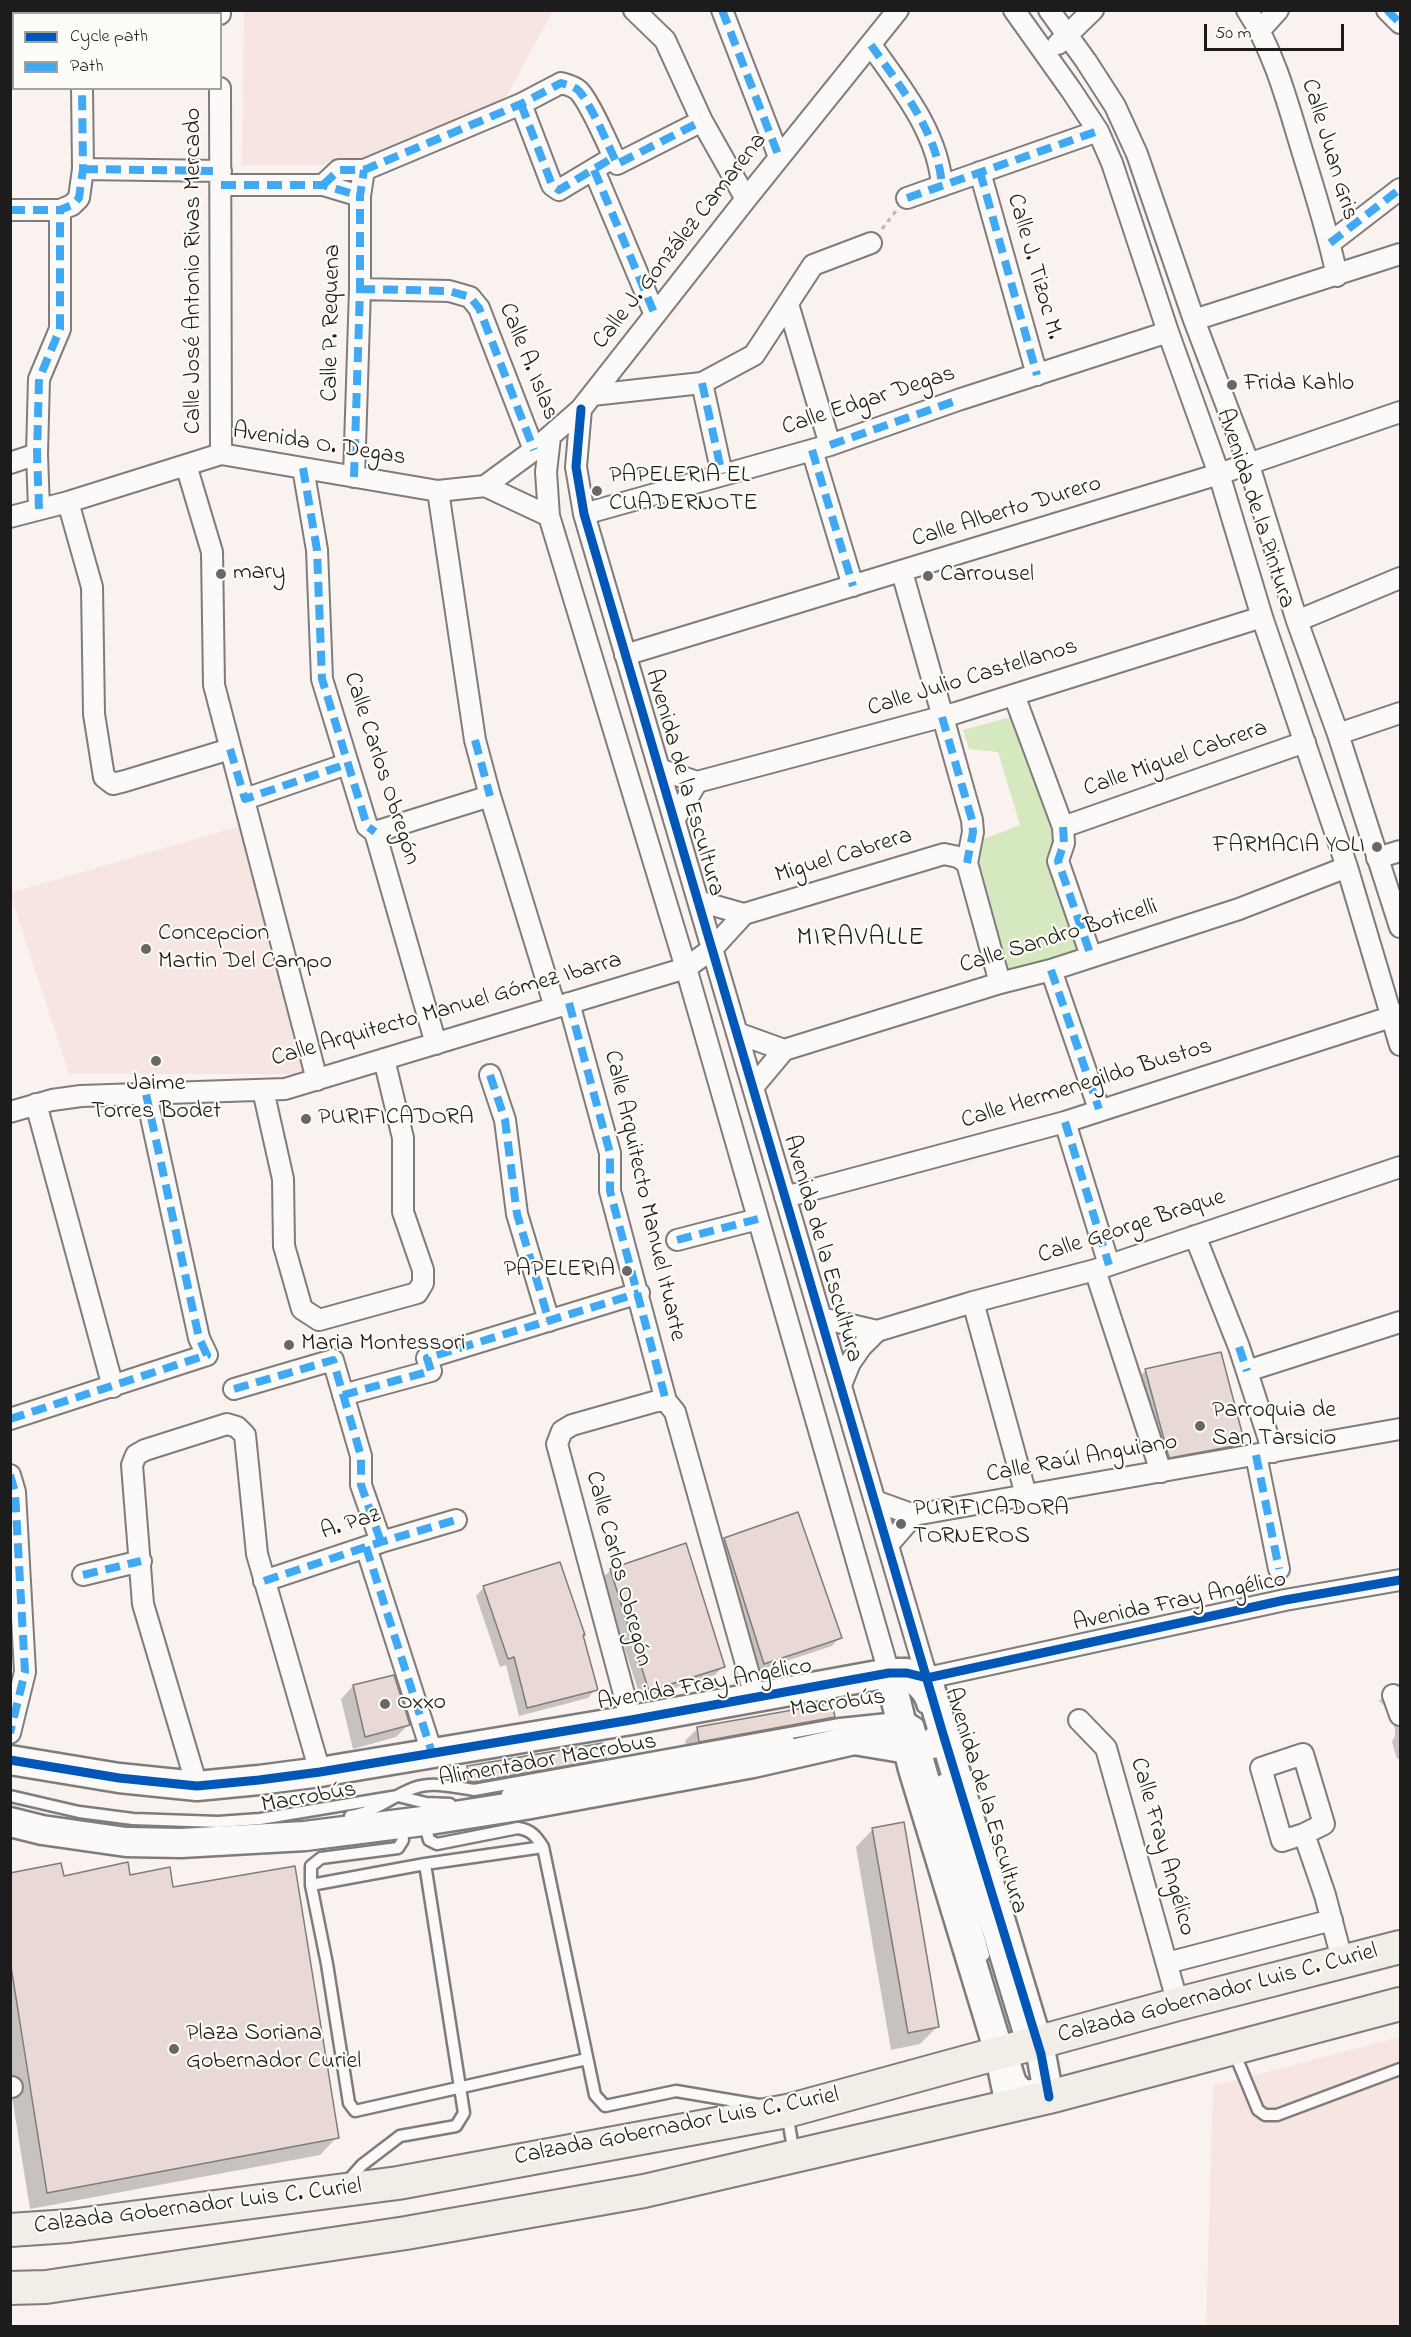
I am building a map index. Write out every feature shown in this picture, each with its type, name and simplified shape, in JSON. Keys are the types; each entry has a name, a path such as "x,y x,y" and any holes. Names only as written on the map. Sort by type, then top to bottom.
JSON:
{"main road":[{"name":"Calzada Gobernador Luis C. Curiel","path":"10,2230 69,2226 398,2183 787,2111 1178,2004 1347,1970 1401,1947"},
{"name":"Calzada Gobernador Luis C. Curiel","path":"10,2288 46,2287 406,2233 644,2191 1010,2105 1052,2086 1232,2049 1401,2004"},
{"path":"398,2183 406,2233"}],"street":[{"path":"634,10 665,40 702,121 746,199"},
{"path":"722,10 779,157"},
{"name":"Calle J. González Camarena","path":"485,486 550,437 586,402 898,10"},
{"name":"Avenida de la Pintura","path":"1014,10 1098,131 1112,163 1168,332 1219,474 1262,617 1396,1015 1401,1045"},
{"name":"Avenida de la Pintura","path":"1049,10 1115,106 1137,154 1194,320 1248,462 1297,621 1338,734 1401,927"},
{"path":"1046,55 1093,10"},
{"name":"Calle Juan Gris","path":"1247,10 1260,30 1284,92 1330,243 1337,276"},
{"path":"1260,30 1278,10"},
{"path":"1387,10 1401,23"},
{"path":"871,45 925,125 940,164 942,186"},
{"path":"323,185 339,171 364,170 521,104 561,83 579,92 617,164 631,159 702,121"},
{"path":"10,210 60,210 72,205 79,198 83,169 82,90"},
{"name":"Calle José Antonio Rivas Mercado","path":"220,90 221,454"},
{"path":"521,104 552,185 559,190 614,157"},
{"path":"907,198 1098,131"},
{"path":"83,169 323,185 360,196"},
{"name":"Calle P. Requena","path":"354,477 360,289 360,196 364,170"},
{"path":"594,170 655,315"},
{"name":"Calle J. Tizoc M.","path":"980,172 1037,375"},
{"path":"1330,243 1401,189"},
{"path":"39,510 37,454 39,379 60,329 60,210"},
{"path":"586,402 702,383 754,355 813,265 871,243"},
{"path":"1194,320 1401,254"},
{"name":"Calle A. Islas","path":"360,289 449,291 470,297 480,308 534,450"},
{"path":"788,304 853,585"},
{"name":"Calle Edgar Degas","path":"584,514 821,448 958,400 1168,332"},
{"path":"702,383 722,474"},
{"name":"Avenida de la Escultura","path":"586,402 576,467 584,514 927,1678 921,1739 1022,2045 1010,2105"},
{"name":"Calle Alberto Durero","path":"625,655 1219,474 1248,462 1401,412"},
{"name":"Avenida de la Escultura","path":"550,437 546,482 549,516 686,968 890,1678 921,1739 1022,2045 1052,2086"},
{"path":"10,464 37,454"},
{"name":"Avenida O. Degas","path":"10,517 68,502 221,454 438,491 485,486"},
{"path":"186,465 212,552 214,686 245,798 316,1080"},
{"name":"Calle Carlos Obregón","path":"303,468 317,550 322,679 367,826 375,831 436,1044"},
{"path":"485,486 549,516"},
{"name":"Calle Arquitecto Manuel Ituarte","path":"438,491 475,740 490,796 610,1153 610,1191 666,1401 675,1412 755,1696"},
{"path":"68,502 92,587 94,714 104,777 113,784 230,749"},
{"path":"902,572 972,820 973,832 963,860 1000,983"},
{"path":"1297,621 1401,578"},
{"name":"Calle Julio Castellanos","path":"697,782 942,717 1262,617"},
{"path":"1014,695 1062,826 1064,843 1058,861 1091,956"},
{"path":"1338,734 1401,713"},
{"name":"Calle Miguel Cabrera","path":"1062,826 1305,742"},
{"path":"245,798 347,764"},
{"path":"659,769 697,782 674,820"},
{"path":"375,831 490,796"},
{"path":"1377,858 1401,850"},
{"name":"Miguel Cabrera","path":"744,914 944,854 963,860"},
{"name":"Calle Sandro Boticelli","path":"784,1050 1000,983 1051,970 1239,909 1347,867"},
{"path":"698,901 744,914 712,949"},
{"name":"Calle Arquitecto Manuel Gómez Ibarra","path":"10,1112 52,1100 81,1096 285,1089 686,968 712,949"},
{"path":"1051,970 1099,1109"},
{"name":"Calle Hermenegildo Bustos","path":"785,1197 1065,1122 1099,1109 1396,1015"},
{"path":"737,1033 784,1050 753,1087"},
{"path":"263,1090 283,1179 284,1246 302,1309 319,1320 365,1305 417,1293 423,1283 423,1270 403,1212 402,1138 384,1059"},
{"path":"490,1075 504,1120 517,1214 549,1321"},
{"path":"10,1419 207,1355 199,1338 146,1094"},
{"path":"36,1104 113,1387"},
{"path":"1065,1122 1102,1268 1161,1472"},
{"name":"Calle George Braque","path":"821,1318 877,1331 973,1302 1102,1268 1401,1167"},
{"path":"677,1240 758,1219"},
{"path":"1195,1236 1247,1371 1265,1453 1279,1569"},
{"path":"343,1395 431,1371 427,1358 639,1293"},
{"path":"973,1302 1026,1495"},
{"path":"1247,1371 1401,1322"},
{"path":"841,1385 850,1363 861,1347 877,1331"},
{"path":"234,1389 333,1360 361,1456 361,1485 374,1545 432,1753"},
{"name":"Calle Carlos Obregón","path":"631,1720 557,1444 562,1431 572,1425 657,1401 666,1401"},
{"path":"197,1786 143,1604 132,1465 136,1455 145,1450 227,1424 237,1427 245,1435 256,1554 320,1772"},
{"name":"Calle Raúl Anguiano","path":"875,1501 914,1515 1401,1429"},
{"path":"10,1475 15,1492 25,1672 10,1734"},
{"path":"888,1545 914,1515"},
{"name":"A. Paz","path":"264,1581 456,1520"},
{"path":"83,1575 141,1561"},
{"name":"Avenida Fray Angélico","path":"10,1760 47,1768 197,1786 320,1772 631,1720 755,1696 890,1678 907,1673 927,1678 1285,1600 1401,1580"},
{"path":"1394,1695 1401,1715"},
{"name":"Calle Fray Angélico","path":"1078,1720 1106,1748 1178,2004"},
{"path":"10,1822 42,1830 126,1842 181,1843 305,1836 412,1823 525,1805 753,1763 854,1740 921,1739"},
{"path":"1304,1754 1324,1824 1304,1834 1282,1841 1261,1768 1304,1754"},
{"path":"1304,1834 1347,1970"},
{"name":"Calle Fray Angélico","path":"1167,1962 1332,1920"}],"lane":[{"name":"Macrobús","path":"10,1767 142,1788 208,1792 271,1788 622,1729 890,1678 908,1686 921,1700 921,1739 828,1726 474,1790 429,1785 415,1788 364,1814 343,1817"},
{"name":"Alimentador Macrobus","path":"10,1796 79,1812 133,1819 218,1822 270,1817 398,1796 441,1805 467,1802 682,1759 842,1732 921,1739"},
{"name":"Macrobús","path":"10,1811 55,1820 194,1833 260,1830 302,1824"},
{"path":"587,2059 356,2111 349,2103 327,1964 311,1885 311,1866 315,1860 398,1848 412,1823 429,1840 437,1844 518,1828 527,1830 535,1835 543,1847 595,2095 605,2106 676,2091 721,2097 787,2111 795,2157"},
{"path":"311,1885 425,1864 543,1847"},
{"path":"338,2192 362,2165 400,2136 456,2126 464,2113 425,1864"},
{"path":"1232,2049 1258,2110 1265,2115 1277,2115 1401,2069"}],"path":[{"path":"871,243 907,198"}],"shaded area":[{"path":"244,11 553,11 505,99 366,165 242,165"},
{"path":"240,826 304,1074 69,1074 10,893"},
{"path":"1400,2037 1400,2326 1206,2326 1213,2086"}],"green space":[{"path":"1018,715 1060,841 1084,956 1009,979 974,843 1020,825 998,752 969,749 963,730"}],"building":[{"name":"Parroquia de San Tarsicio","path":"1221,1352 1245,1444 1169,1458 1145,1369"},
{"path":"798,1512 842,1638 764,1664 724,1538"},
{"path":"686,1543 725,1667 649,1691 610,1569"},
{"path":"560,1562 585,1635 583,1635 598,1690 527,1708 514,1657 508,1659 483,1586"},
{"name":"Oxxo","path":"394,1675 410,1725 365,1737 353,1685"},
{"path":"832,1703 835,1717 699,1742 697,1727"},
{"path":"603,1743 606,1759 474,1782 468,1781 467,1766"},
{"path":"904,1822 939,2027 908,2033 872,1828"},
{"name":"Plaza Soriana Gobernador Curiel","path":"128,1862 130,1875 170,1867 173,1887 295,1866 339,2138 47,2193 10,1960 10,1873 61,1863 64,1876"}],"marked path":[{"path":"722,10 779,157"},
{"path":"1387,10 1400,23"},
{"path":"871,45 906,94 926,129 939,166 942,186"},
{"path":"323,185 339,170 364,170 521,104 561,83 575,88 584,97 617,164 702,121"},
{"path":"10,210 60,210 72,205 79,198 83,169 82,90"},
{"path":"521,104 552,185 559,190 614,157"},
{"path":"907,198 1098,131"},
{"path":"83,169 221,171"},
{"path":"354,477 360,289 360,196 364,170"},
{"path":"594,170 655,315"},
{"path":"980,172 1037,375"},
{"path":"221,185 323,185 360,196"},
{"path":"1330,243 1400,189"},
{"path":"39,509 37,454 39,379 60,329 60,210"},
{"path":"360,289 449,291 470,297 479,308 534,450"},
{"path":"702,383 722,474"},
{"path":"830,445 958,400"},
{"path":"812,450 853,586"},
{"path":"303,468 317,550 322,679 367,826 375,832"},
{"path":"942,717 972,820 973,832 967,863"},
{"path":"475,740 490,796"},
{"path":"230,749 245,799 347,764"},
{"path":"1063,827 1064,843 1058,861 1091,956"},
{"path":"1051,970 1099,1109"},
{"path":"569,1003 610,1153 610,1191 666,1401"},
{"path":"490,1075 505,1120 517,1214 549,1321"},
{"path":"10,1419 207,1355 199,1338 146,1094"},
{"path":"1065,1122 1109,1265"},
{"path":"677,1240 758,1219"},
{"path":"343,1395 431,1371 427,1358 639,1293"},
{"path":"1239,1347 1247,1371"},
{"path":"234,1389 333,1360 361,1456 361,1485 381,1542"},
{"path":"1256,1455 1279,1569"},
{"path":"10,1475 15,1492 25,1672 10,1733"},
{"path":"264,1581 456,1520"},
{"path":"366,1547 432,1753"},
{"path":"83,1575 141,1561"}],"cycle path":[{"path":"581,409 576,467 584,514 943,1734 1041,2054 1049,2097"},
{"path":"10,1760 119,1778 197,1786 259,1780 320,1772 631,1720 889,1673 907,1673 927,1678 1285,1600 1400,1580"}],"place":[{"name":"Frida Kahlo","path":"1232,385"},
{"name":"PAPELERIA EL CUADERNOTE","path":"597,491"},
{"name":"mary","path":"221,574"},
{"name":"Carrousel","path":"928,576"},
{"name":"FARMACIA YOLI","path":"1377,847"},
{"name":"Concepcion Martin Del Campo","path":"146,949"},
{"name":"Jaime Torres Bodet","path":"156,1061"},
{"name":"PURIFICADORA","path":"306,1119"},
{"name":"PAPELERIA","path":"627,1271"},
{"name":"Maria Montessori","path":"289,1345"},
{"name":"Parroquia de San Tarsicio","path":"1200,1426"},
{"name":"PURIFICADORA TORNEROS","path":"901,1524"},
{"name":"Oxxo","path":"385,1704"},
{"name":"Plaza Soriana Gobernador Curiel","path":"174,2049"}],"district":[{"name":"MIRAVALLE","path":"861,940"}]}
